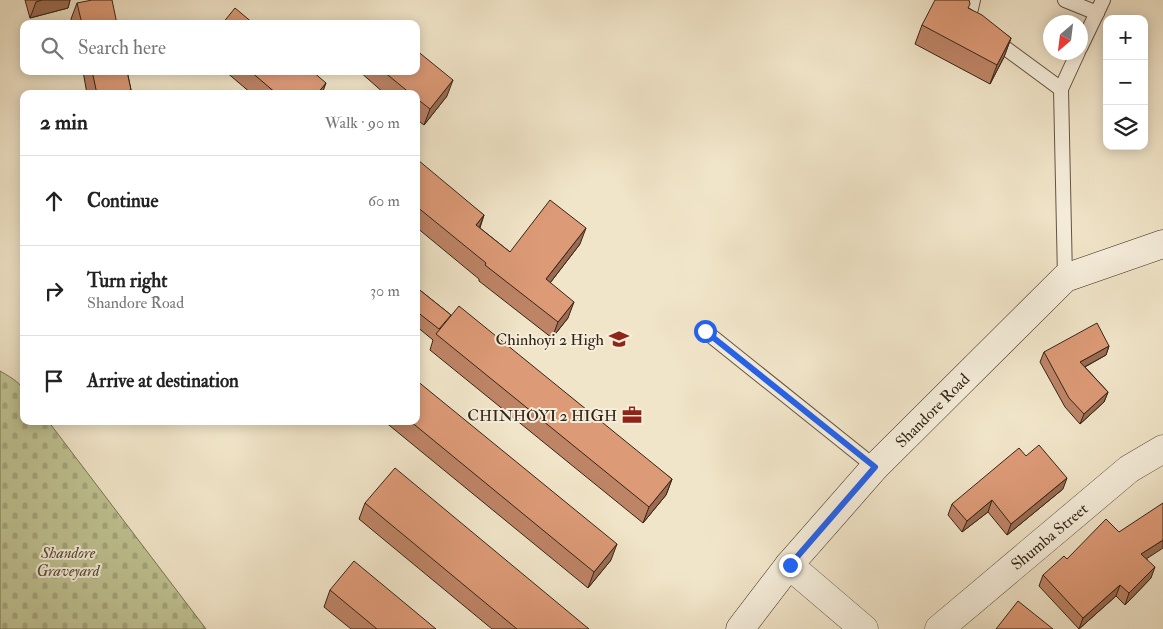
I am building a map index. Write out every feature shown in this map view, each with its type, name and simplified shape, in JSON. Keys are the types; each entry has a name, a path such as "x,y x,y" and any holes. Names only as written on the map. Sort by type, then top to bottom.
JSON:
{"street":[{"name":"Shandore Road","path":"740,629 790,565 875,467 1065,278 1163,244"},
{"name":"Shumba Street","path":"939,629 1129,469 1163,449"},
{"path":"790,565 864,629"}],"lane":[{"path":"973,0 969,17 994,39 1061,89"},
{"path":"1065,0 1100,6 1088,31"},
{"path":"1065,278 1061,89 1074,60"},
{"path":"705,331 875,467"}],"green space":[{"name":"Shandore Graveyard","path":"0,371 20,385 20,425 51,425 206,629 0,629"}],"building":[{"path":"92,0 112,0 116,20 81,20 77,3"},
{"path":"935,0 969,0 968,8 982,15 1011,38 997,65 922,25"},
{"path":"235,8 249,20 225,20"},
{"path":"420,53 453,80 430,109 420,101 420,90 406,90 388,75 420,75"},
{"path":"93,75 128,75 131,90 96,90"},
{"path":"255,75 317,75 326,83 320,90 272,90"},
{"path":"420,162 484,215 476,225 510,252 550,200 586,228 546,279 574,302 558,322 485,265 486,263 420,209"},
{"path":"420,290 451,315 439,329 420,314"},
{"path":"459,306 672,479 649,507 436,334"},
{"path":"1097,323 1109,346 1080,362 1108,392 1084,414 1069,398 1044,352"},
{"path":"420,383 617,544 594,572 415,425 420,425"},
{"path":"1039,445 1067,478 1011,524 992,500 967,521 952,504 1019,448 1026,456"},
{"path":"395,468 589,629 517,629 365,503"},
{"path":"1163,503 1163,540 1141,554 1155,567 1129,593 1120,585 1083,618 1043,575 1064,556 1067,559 1106,519 1119,532"},
{"path":"354,561 436,629 377,629 330,590"},
{"path":"1018,601 1053,629 996,629"}],"place":[{"name":"Chinhoyi 2 High","path":"619,339"},
{"name":"CHINHOYI 2 HIGH","path":"632,415"}],"route":[{"path":"705,331 875,467 790,565"}]}
